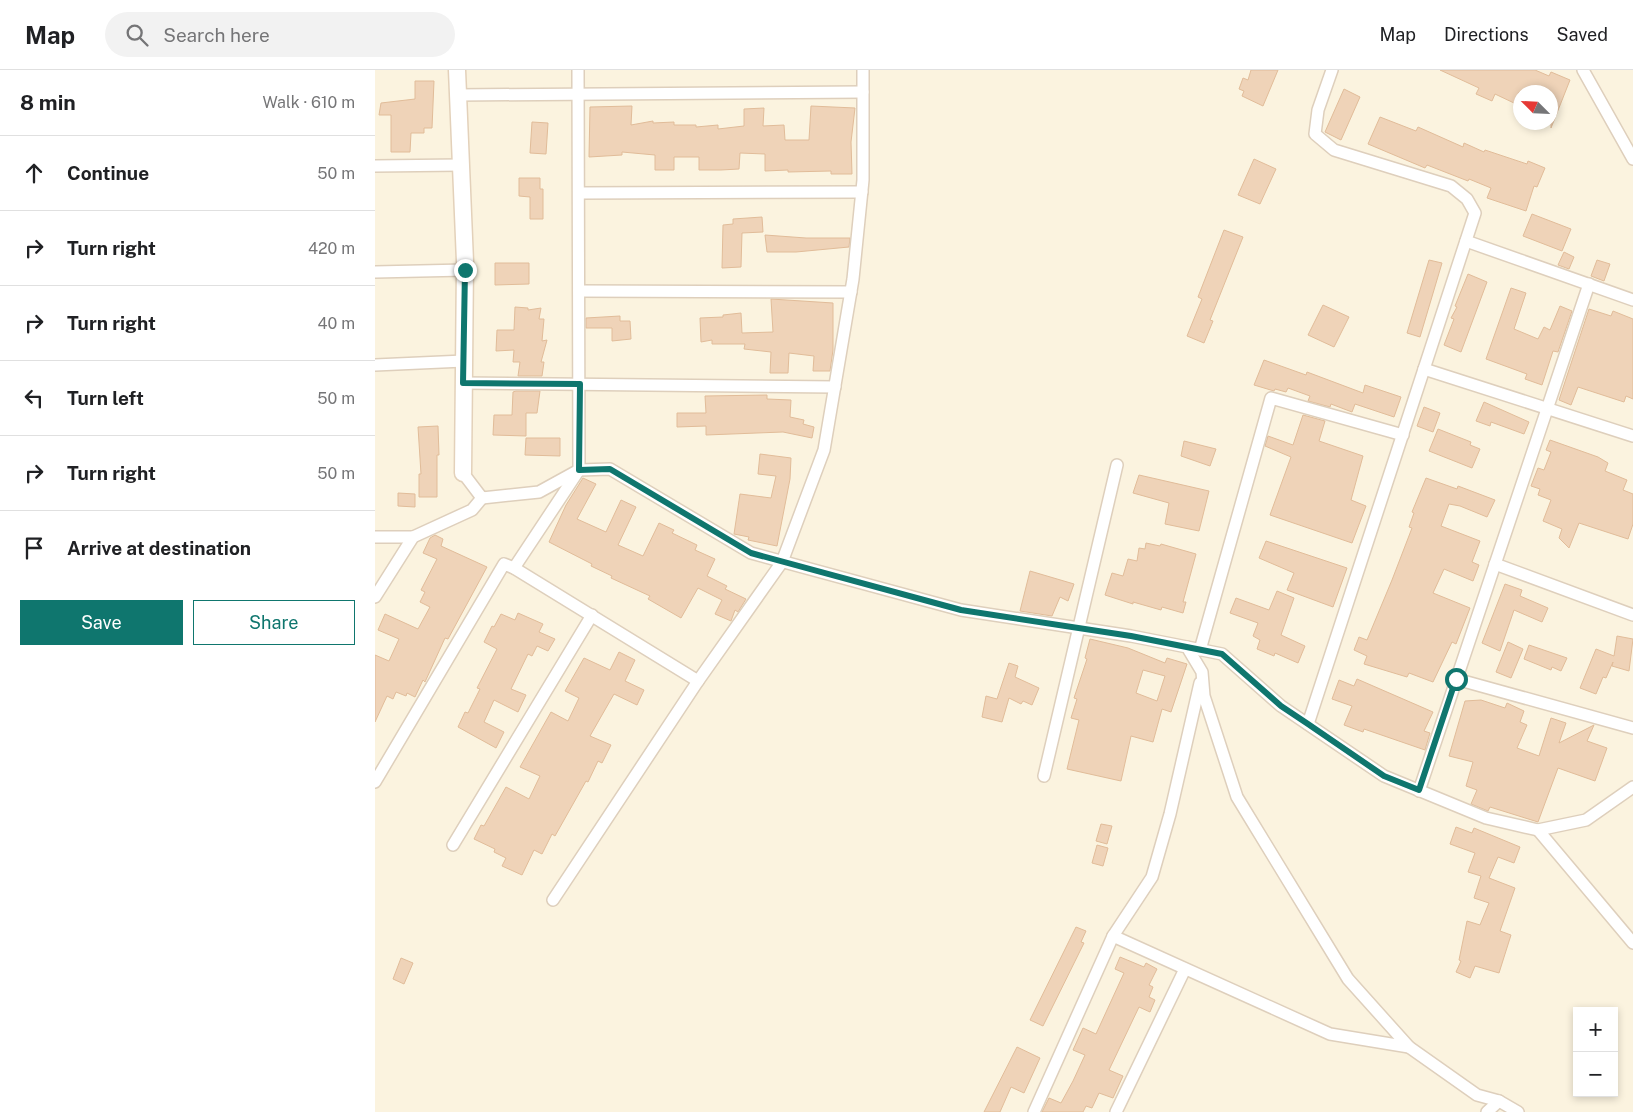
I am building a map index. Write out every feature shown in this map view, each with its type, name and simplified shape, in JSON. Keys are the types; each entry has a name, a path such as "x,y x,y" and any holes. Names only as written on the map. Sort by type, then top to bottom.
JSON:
{"street":[{"path":"457,70 465,270 463,473 483,498"},
{"path":"514,568 579,470 578,70"},
{"path":"553,900 698,681 782,562 824,450 851,292 862,192 863,70"},
{"path":"1308,724 1475,212 1467,199 1451,186 1334,150 1315,134 1318,110 1332,70"},
{"path":"1583,70 1633,159"},
{"path":"458,95 863,92"},
{"path":"375,166 461,165"},
{"path":"579,193 862,192"},
{"path":"1466,241 1633,300"},
{"path":"375,272 465,270"},
{"path":"1419,790 1589,284"},
{"path":"579,291 851,292"},
{"path":"375,365 463,361"},
{"path":"1424,369 1633,436"},
{"path":"463,383 835,387"},
{"path":"1200,650 1271,398 1403,435"},
{"path":"1044,776 1117,466"},
{"path":"375,537 413,537 471,510 483,498 539,492 579,470 610,469 751,553 961,610 1079,628 1222,654 1281,706 1384,776 1486,818 1538,830 1586,820 1633,787"},
{"path":"375,597 413,537"},
{"path":"375,782 504,564 514,568 592,615 698,681"},
{"path":"1495,564 1633,615"},
{"path":"453,845 592,615"},
{"path":"1187,647 1202,672 1204,696 1237,797 1349,979 1409,1046 1477,1095 1499,1101 1518,1112"},
{"path":"1034,1112 1113,936 1152,878 1170,814 1202,672"},
{"path":"1456,679 1633,728"},
{"path":"1538,830 1633,943"},
{"path":"1113,936 1330,1034 1409,1046"},
{"path":"1116,1112 1185,969"},
{"path":"1487,1112 1499,1101"}],"building":[{"path":"1251,70 1278,70 1263,106 1242,96 1244,91 1239,89 1243,78 1248,80"},
{"path":"1440,70 1535,70 1549,76 1551,72 1570,80 1558,110 1558,85 1513,85 1513,103 1495,94 1492,101 1476,94 1479,88"},
{"path":"415,81 434,81 432,128 424,128 424,133 411,133 410,152 391,152 391,115 379,115 381,103 415,99"},
{"path":"1344,89 1360,97 1341,140 1325,132"},
{"path":"632,106 631,125 653,121 653,123 674,122 674,125 696,125 696,127 718,125 718,129 744,126 744,109 764,108 763,126 784,125 785,140 809,140 811,106 855,108 851,142 852,174 831,174 831,171 765,171 765,154 740,153 739,169 721,170 699,170 699,157 674,157 674,170 655,170 655,155 622,152 622,155 589,157 590,107"},
{"path":"1380,117 1416,131 1418,127 1463,147 1464,143 1484,152 1485,150 1527,164 1528,161 1545,168 1537,187 1534,186 1526,211 1487,198 1491,188 1427,165 1425,168 1368,144"},
{"path":"532,122 548,123 546,154 530,153"},
{"path":"1254,159 1276,169 1260,204 1238,195"},
{"path":"519,178 540,178 540,189 543,189 543,219 530,219 530,197 519,196"},
{"path":"1532,214 1571,229 1562,251 1523,236"},
{"path":"762,217 763,232 742,233 741,267 722,268 723,225 733,224 733,219"},
{"path":"1224,230 1243,237 1210,320 1213,321 1204,343 1187,336 1202,299 1198,297"},
{"path":"765,235 806,238 850,238 849,247 796,252 767,252"},
{"path":"1564,252 1574,257 1569,269 1558,265"},
{"path":"1429,260 1442,263 1420,337 1407,333"},
{"path":"1597,260 1610,264 1604,281 1591,276"},
{"path":"495,263 529,263 529,284 495,285"},
{"path":"1468,274 1487,282 1461,352 1444,345 1454,319 1451,318 1457,307 1455,306"},
{"path":"1511,288 1526,293 1514,329 1538,339 1544,327 1550,330 1560,306 1572,311 1558,352 1553,351 1542,385 1525,379 1527,374 1486,359"},
{"path":"771,299 833,303 833,350 830,371 813,371 814,356 789,353 788,373 770,373 771,352 744,349 745,344 712,344 712,340 701,342 700,318 723,317 723,315 741,313 742,333 773,332"},
{"path":"1323,305 1349,317 1334,347 1308,335"},
{"path":"515,307 528,308 528,310 541,308 539,319 544,319 542,341 547,340 541,362 544,362 542,376 518,376 520,362 513,362 514,350 496,351 497,330 514,330"},
{"path":"1589,309 1611,316 1613,311 1633,319 1633,399 1626,396 1624,402 1578,387 1571,405 1559,400"},
{"path":"620,316 620,321 630,321 631,339 612,341 612,328 586,328 586,318"},
{"path":"1264,360 1306,375 1307,372 1363,393 1365,385 1401,397 1394,417 1355,404 1352,412 1331,404 1330,407 1308,401 1310,396 1288,388 1286,392 1275,389 1274,391 1254,385"},
{"path":"540,391 537,413 526,413 526,436 493,435 494,415 512,415 513,392"},
{"path":"767,395 767,399 791,400 790,417 804,420 803,424 814,427 812,438 783,432 706,435 706,426 677,427 677,413 706,413 705,396"},
{"path":"1484,402 1529,422 1524,434 1491,422 1490,426 1476,421"},
{"path":"1424,407 1440,413 1433,432 1417,426"},
{"path":"1303,415 1325,421 1319,441 1363,456 1351,500 1366,506 1352,543 1270,515 1291,457 1265,446 1268,436 1293,445"},
{"path":"438,426 437,497 419,497 419,474 421,474 418,427"},
{"path":"1438,429 1471,442 1470,445 1480,449 1472,468 1429,451"},
{"path":"526,438 560,438 560,456 525,455"},
{"path":"1550,440 1598,457 1608,463 1605,471 1627,480 1623,490 1633,494 1633,524 1628,539 1579,523 1569,548 1559,538 1562,529 1543,521 1551,500 1538,495 1540,489 1531,486 1538,468 1544,470 1551,452 1546,450"},
{"path":"1184,441 1216,449 1210,466 1181,456"},
{"path":"760,454 791,458 790,479 777,546 748,540 749,537 734,534 740,494 771,498 776,476 758,474"},
{"path":"1139,475 1209,491 1199,531 1165,524 1169,503 1133,493"},
{"path":"583,478 596,484 577,519 606,532 621,500 636,507 618,545 643,556 659,523 674,530 672,533 697,545 695,550 715,559 707,576 727,586 725,589 746,599 738,612 735,610 731,621 715,614 722,600 698,588 681,618 648,599 650,596 611,578 612,576 591,566 592,564 549,542 566,505"},
{"path":"1426,478 1457,489 1458,486 1495,500 1487,517 1460,506 1449,504 1441,526 1480,541 1472,562 1479,565 1473,581 1444,569 1433,593 1470,608 1456,644 1452,642 1433,682 1409,673 1407,677 1364,664 1367,656 1354,650 1359,637 1367,640 1412,528 1409,527 1414,513 1412,512"},
{"path":"398,493 415,494 415,507 398,506"},
{"path":"435,535 443,539 441,546 487,567 448,639 445,638 425,682 423,680 415,697 407,693 406,696 396,692 393,699 387,696 375,722 375,655 389,661 399,639 378,630 385,614 418,629 430,607 420,602 425,592 421,590 437,559 423,553 430,538"},
{"path":"1266,541 1347,568 1333,607 1287,590 1294,573 1259,558"},
{"path":"1146,543 1160,546 1161,544 1196,554 1183,602 1186,602 1183,613 1162,607 1161,610 1133,602 1133,604 1105,595 1112,573 1123,576 1128,559 1137,561 1139,548 1145,549"},
{"path":"1030,571 1074,584 1068,601 1060,597 1052,616 1020,611"},
{"path":"1505,584 1522,590 1520,596 1548,608 1542,622 1514,610 1500,651 1482,643"},
{"path":"1277,591 1294,598 1281,635 1305,646 1298,663 1275,653 1274,656 1257,649 1260,640 1253,636 1258,623 1230,613 1236,598 1269,610"},
{"path":"518,613 543,624 539,632 555,639 548,651 537,646 532,656 528,654 511,689 526,695 518,712 494,700 484,722 504,732 496,748 458,727 465,712 468,713 480,689 477,688 497,649 484,642 492,626 494,627 501,614 515,620"},
{"path":"1617,636 1633,639 1629,671 1612,666 1613,662 1606,678 1603,677 1596,694 1580,688 1596,649 1614,656"},
{"path":"1090,639 1128,648 1165,663 1167,658 1187,664 1171,712 1162,709 1153,742 1131,736 1121,781 1067,769 1079,720 1071,718 1077,699 1074,698 1087,659 1085,658","holes":["1143,670 1165,676 1157,701 1136,693"]},
{"path":"1508,642 1523,649 1511,678 1496,672"},
{"path":"1529,645 1567,658 1561,671 1552,667 1551,670 1524,659"},
{"path":"619,652 635,660 625,681 644,690 637,705 614,694 590,736 611,745 602,763 598,761 588,782 586,781 555,836 552,834 542,854 534,850 522,875 502,866 506,858 494,852 495,849 474,839 481,825 484,826 506,787 529,799 540,776 520,767 551,712 568,721 579,698 565,691 584,658 610,670"},
{"path":"1009,663 1018,666 1015,677 1039,688 1032,705 1023,701 1021,704 1009,698 1002,722 982,717 986,696 997,699"},
{"path":"1357,679 1433,712 1424,731 1430,733 1425,750 1364,729 1363,732 1344,725 1352,706 1332,699 1339,680 1354,686"},
{"path":"1481,700 1505,708 1507,703 1524,711 1520,722 1527,725 1517,748 1539,756 1551,718 1566,723 1559,743 1594,725 1587,741 1607,748 1595,781 1558,768 1538,822 1490,807 1488,811 1471,804 1477,790 1466,786 1473,762 1449,756 1465,701"},
{"path":"1101,824 1112,826 1107,844 1096,841"},
{"path":"1456,827 1472,833 1474,828 1520,847 1514,863 1498,857 1489,878 1515,888 1500,931 1511,935 1499,973 1475,966 1470,978 1456,972 1461,961 1459,960 1467,921 1480,925 1489,903 1474,898 1481,876 1468,872 1475,853 1450,844"},
{"path":"1097,845 1108,848 1103,866 1092,863"},
{"path":"1076,927 1086,931 1081,942 1084,943 1043,1026 1030,1020"},
{"path":"1120,957 1144,967 1146,963 1157,969 1149,985 1153,987 1149,997 1155,1000 1150,1012 1139,1007 1109,1070 1123,1076 1113,1098 1099,1093 1092,1108 1086,1106 1083,1112 1042,1112 1049,1098 1061,1103 1073,1081 1085,1055 1073,1050 1083,1028 1096,1034 1124,973 1115,969"},
{"path":"401,958 413,963 404,984 393,979"},
{"path":"1017,1047 1040,1058 1024,1093 1011,1087 1000,1112 984,1112"}],"route":[{"path":"465,270 463,383 580,384 579,470 610,469 751,553 961,610 1131,636 1222,654 1281,706 1384,776 1419,790 1456,679"}]}
